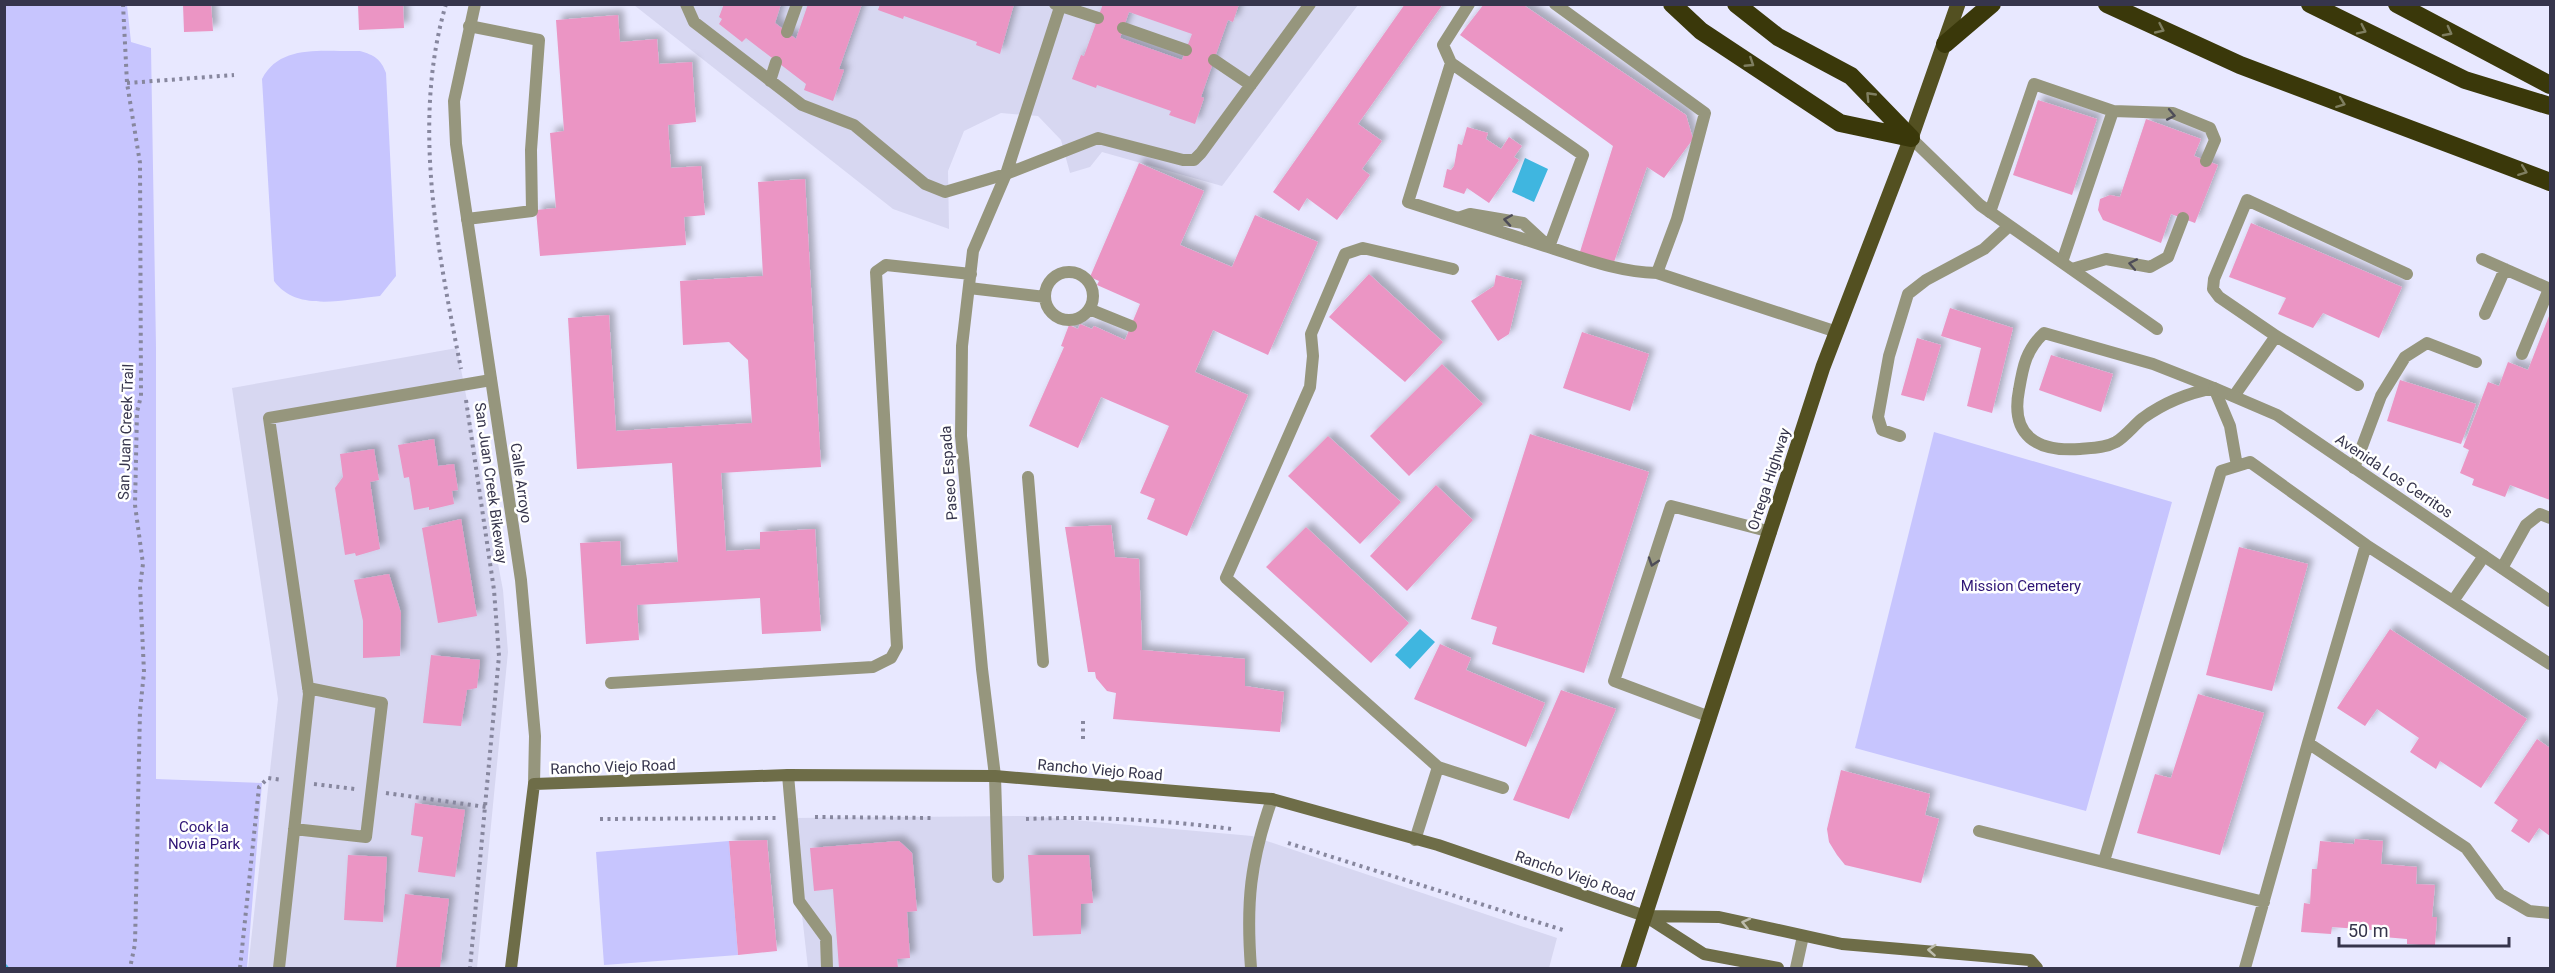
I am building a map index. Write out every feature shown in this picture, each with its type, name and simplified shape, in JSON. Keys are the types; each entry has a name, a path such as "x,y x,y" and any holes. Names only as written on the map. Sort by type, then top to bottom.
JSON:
{"highway":[{"path":"1672,4 1701,31 1840,123 1911,138"},
{"path":"1736,4 1778,37 1851,76 1911,138"},
{"path":"1945,44 1992,4"},
{"path":"2107,4 2240,65 2550,182"},
{"path":"2310,4 2466,80 2550,106"},
{"path":"2397,4 2550,85"}],"main road":[{"name":"Ortega Highway","path":"1628,969 1837,332 1911,138 1958,4"},
{"name":"Rancho Viejo Road","path":"534,784 788,775 995,776 1272,799 1438,845 1644,916 1704,954 1778,969"},
{"name":"Calle Arroyo","path":"511,969 534,784"},
{"name":"Rancho Viejo Road","path":"1644,916 1719,916 1842,944 2030,960 2037,969"}],"street":[{"name":"Calle Arroyo","path":"475,4 454,101 456,144 529,655 535,736 534,784"},
{"path":"686,4 694,22 802,105 854,124 925,184 945,192 1006,174 1098,138 1183,160 1194,160 1310,4"},
{"path":"787,32 797,4"},
{"path":"1469,4 1443,45 1451,63 1583,155 1549,247"},
{"path":"1555,4 1705,112 1677,219 1657,273"},
{"path":"1059,5 1098,18"},
{"name":"Paseo Espada","path":"998,877 995,776 982,669 960,436 962,346 974,251 1006,174 1059,5"},
{"path":"467,219 532,211 531,150 539,40 469,26"},
{"path":"1123,28 1186,51"},
{"path":"1214,60 1251,85"},
{"path":"770,81 776,62"},
{"path":"1451,63 1408,202 1628,272 1657,273 1837,332"},
{"path":"1990,212 2034,84 2113,111 2173,113 2210,128 2215,140 2206,161"},
{"path":"2067,266 2113,111"},
{"path":"1911,138 1955,183 1990,212 2157,329"},
{"path":"2358,385 2276,336 2219,297 2213,289 2214,279 2247,201 2407,274"},
{"path":"2067,266 2106,259 2150,267 2168,257 2183,218"},
{"path":"1900,436 1882,430 1878,417 1889,356 1908,294 1926,280 1984,249 2009,226"},
{"path":"1453,269 1363,248 1345,254 1311,334 1313,356 1310,387 1226,578 1438,767 1503,788"},
{"path":"2482,259 2550,289 2522,354"},
{"path":"611,683 873,667 891,658 897,647 876,272 886,265 971,274"},
{"path":"2485,314 2505,269"},
{"path":"1072,272 1079,274 1091,286 1093,294 1089,309 1077,318 1062,319 1050,311 1045,297 1046,289 1055,276 1072,272"},
{"path":"969,288 1045,297"},
{"path":"1089,309 1131,326"},
{"name":"Avenida Los Cerritos","path":"2214,388 2186,394 2144,417 2115,442 2100,448 2074,450 2046,447 2028,437 2018,423 2018,395 2025,359 2032,345 2044,333 2153,364 2214,388 2234,396 2277,416 2550,601"},
{"path":"2234,396 2276,336"},
{"path":"2354,468 2381,396 2405,357 2427,342 2476,362"},
{"path":"279,969 308,688 268,418 491,380"},
{"path":"2214,388 2230,426 2237,466"},
{"path":"2104,861 2221,471 2250,462 2366,545 2550,664"},
{"path":"1028,477 1043,662"},
{"path":"1710,717 1614,681 1671,506 1771,532"},
{"path":"2502,568 2526,525 2540,514 2550,518"},
{"path":"2245,969 2366,545"},
{"path":"2453,601 2484,556"},
{"path":"294,829 366,837 374,792 382,703 308,688"},
{"path":"2308,743 2466,848 2500,894 2529,911 2550,913"},
{"path":"1415,840 1438,767"},
{"path":"788,775 799,901 826,938 827,969"},
{"path":"1251,969 1248,934 1250,875 1259,835 1272,799"},
{"path":"1979,831 2264,902"},
{"path":"1796,969 1803,936"}],"path":[{"name":"San Juan Creek Trail","path":"123,4 127,83 140,163 141,396 137,412 135,505 143,564 140,586 144,672 140,711 135,944 130,969"},
{"name":"San Juan Creek Bikeway","path":"446,4 432,67 433,215 464,385 494,590 499,656 470,969"},
{"path":"127,83 234,75"},
{"path":"1083,720 1083,739"},
{"path":"815,817 935,818"},
{"path":"1026,819 1099,817 1165,820 1232,829"},
{"path":"600,819 791,818"},
{"path":"1288,843 1566,931"}],"shaded area":[{"path":"634,5 1358,5 1222,186 1102,152 1090,167 1070,173 1061,140 1038,116 1001,113 964,131 948,171 949,229 893,209"},
{"path":"1525,158 1548,169 1534,202 1512,192"},
{"path":"457,348 503,590 508,652 477,968 248,968 278,699 232,388"},
{"path":"1420,629 1435,642 1410,669 1395,655"},
{"path":"1029,816 1252,836 1557,938 1549,968 808,968 791,818"}],"green space":[{"name":"Cook la Novia Park","path":"5,4 127,5 131,42 151,48 156,347 156,779 262,783 247,968 5,968"},
{"path":"318,51 360,51 376,58 386,73 396,276 380,296 338,301 309,301 284,291 274,281 262,79 280,60 292,55"},
{"name":"Mission Cemetery","path":"1934,432 2172,502 2086,811 1855,748"},
{"path":"729,841 738,955 604,965 596,852"}],"building":[{"path":"183,4 211,4 213,31 184,32"},
{"path":"358,4 403,4 404,28 359,30"},
{"path":"724,4 781,4 775,23 796,39 808,4 862,4 839,69 844,70 833,101 804,90 806,84 746,38 742,42 719,24"},
{"path":"880,4 1014,4 1000,54 976,45 977,42 904,16 903,19 878,10"},
{"path":"1103,4 1239,4 1233,22 1228,20 1201,97 1204,98 1195,124 1169,115 1171,111 1097,85 1096,88 1072,79 1081,55 1084,56","holes":["1129,12 1192,34 1182,60 1120,38"]},
{"path":"1405,4 1443,4 1358,124 1382,141 1362,169 1370,175 1337,220 1307,198 1299,211 1273,192"},
{"path":"1484,4 1522,4 1686,115 1693,139 1664,178 1647,167 1613,265 1579,255 1613,146 1460,35"},
{"path":"618,15 620,42 657,39 659,64 692,62 696,122 668,125 671,168 701,166 705,215 684,217 686,245 540,256 536,210 556,208 550,133 564,131 556,20"},
{"path":"2038,100 2097,119 2072,195 2013,175"},
{"path":"2146,119 2201,139 2194,156 2218,165 2195,223 2171,214 2161,243 2103,220 2098,210 2100,199 2110,195 2120,197"},
{"path":"1467,127 1488,133 1486,139 1501,149 1509,137 1522,146 1514,157 1519,160 1489,203 1467,188 1464,194 1443,187 1447,169 1451,170 1454,166 1458,144 1462,145"},
{"path":"1139,163 1204,191 1180,245 1232,267 1255,215 1318,242 1268,355 1213,330 1195,372 1248,395 1187,536 1147,519 1155,499 1140,493 1169,426 1101,397 1078,448 1029,426 1064,347 1061,346 1069,325 1078,329 1080,324 1092,329 1094,326 1125,340 1140,304 1097,285 1099,281 1090,277"},
{"path":"805,179 821,467 721,473 726,551 760,549 760,532 815,529 821,631 762,634 760,598 637,605 639,640 586,644 580,543 620,541 621,566 678,562 672,463 577,469 568,318 609,315 616,431 752,423 748,360 729,342 683,345 680,281 763,276 758,182"},
{"path":"2251,223 2402,287 2379,338 2323,313 2313,328 2278,314 2286,298 2229,277"},
{"path":"1369,274 1443,342 1405,382 1329,317"},
{"path":"1496,275 1522,281 1509,334 1498,341 1471,301 1494,286"},
{"path":"1950,308 2013,328 1992,413 1967,406 1981,348 1941,336"},
{"path":"2549,316 2550,500 2510,485 2505,497 2472,485 2474,479 2460,473 2469,450 2463,447 2488,382 2499,386 2508,362 2528,370"},
{"path":"1582,332 1649,354 1630,411 1563,388"},
{"path":"1917,338 1941,345 1924,401 1901,395"},
{"path":"2051,355 2113,374 2101,412 2039,390"},
{"path":"1442,364 1483,404 1409,476 1370,436"},
{"path":"2400,380 2476,404 2461,444 2387,421"},
{"path":"1530,434 1649,472 1584,673 1492,644 1497,627 1471,619"},
{"path":"1328,436 1401,502 1360,544 1288,476"},
{"path":"434,439 438,466 454,464 458,490 452,491 454,504 429,510 429,507 414,510 409,477 404,478 398,445"},
{"path":"374,449 379,480 370,482 380,549 356,556 355,553 345,555 335,488 343,477 340,454"},
{"path":"1436,485 1473,520 1407,591 1370,556"},
{"path":"461,519 477,616 438,623 422,528"},
{"path":"1111,525 1115,557 1139,559 1142,650 1245,659 1245,686 1284,692 1280,732 1113,719 1116,693 1107,691 1096,678 1095,672 1088,672 1065,527"},
{"path":"1306,527 1409,623 1371,663 1266,567"},
{"path":"2239,547 2308,564 2272,691 2206,675"},
{"path":"389,574 401,613 400,656 363,658 363,621 354,580"},
{"path":"2390,629 2527,719 2481,788 2440,761 2436,769 2410,752 2419,738 2377,709 2365,726 2337,708"},
{"path":"1440,644 1471,658 1466,670 1545,703 1526,747 1414,699"},
{"path":"431,655 480,660 477,688 467,690 461,726 423,723"},
{"path":"1561,690 1616,709 1569,819 1513,800"},
{"path":"2198,694 2264,713 2220,855 2137,833 2155,774 2171,778"},
{"path":"2537,739 2550,748 2550,836 2539,828 2529,843 2511,831 2518,820 2494,803"},
{"path":"1841,770 1930,794 1925,815 1939,819 1921,883 1845,865 1837,855 1829,842 1827,829"},
{"path":"415,803 465,810 455,877 418,872 423,837 411,835"},
{"path":"2355,839 2383,841 2381,864 2417,867 2416,884 2435,885 2432,917 2437,917 2435,946 2407,944 2407,939 2372,936 2372,930 2332,927 2331,934 2301,932 2304,903 2310,904 2312,869 2317,869 2320,841 2354,844"},
{"path":"767,840 777,951 738,955 729,841"},
{"path":"899,841 912,853 917,911 907,912 910,958 897,959 898,968 839,968 833,889 814,891 810,848"},
{"path":"348,855 387,857 383,922 344,920"},
{"path":"1028,855 1089,855 1093,903 1081,904 1081,934 1033,936"},
{"path":"405,894 449,899 440,968 396,968"}]}
